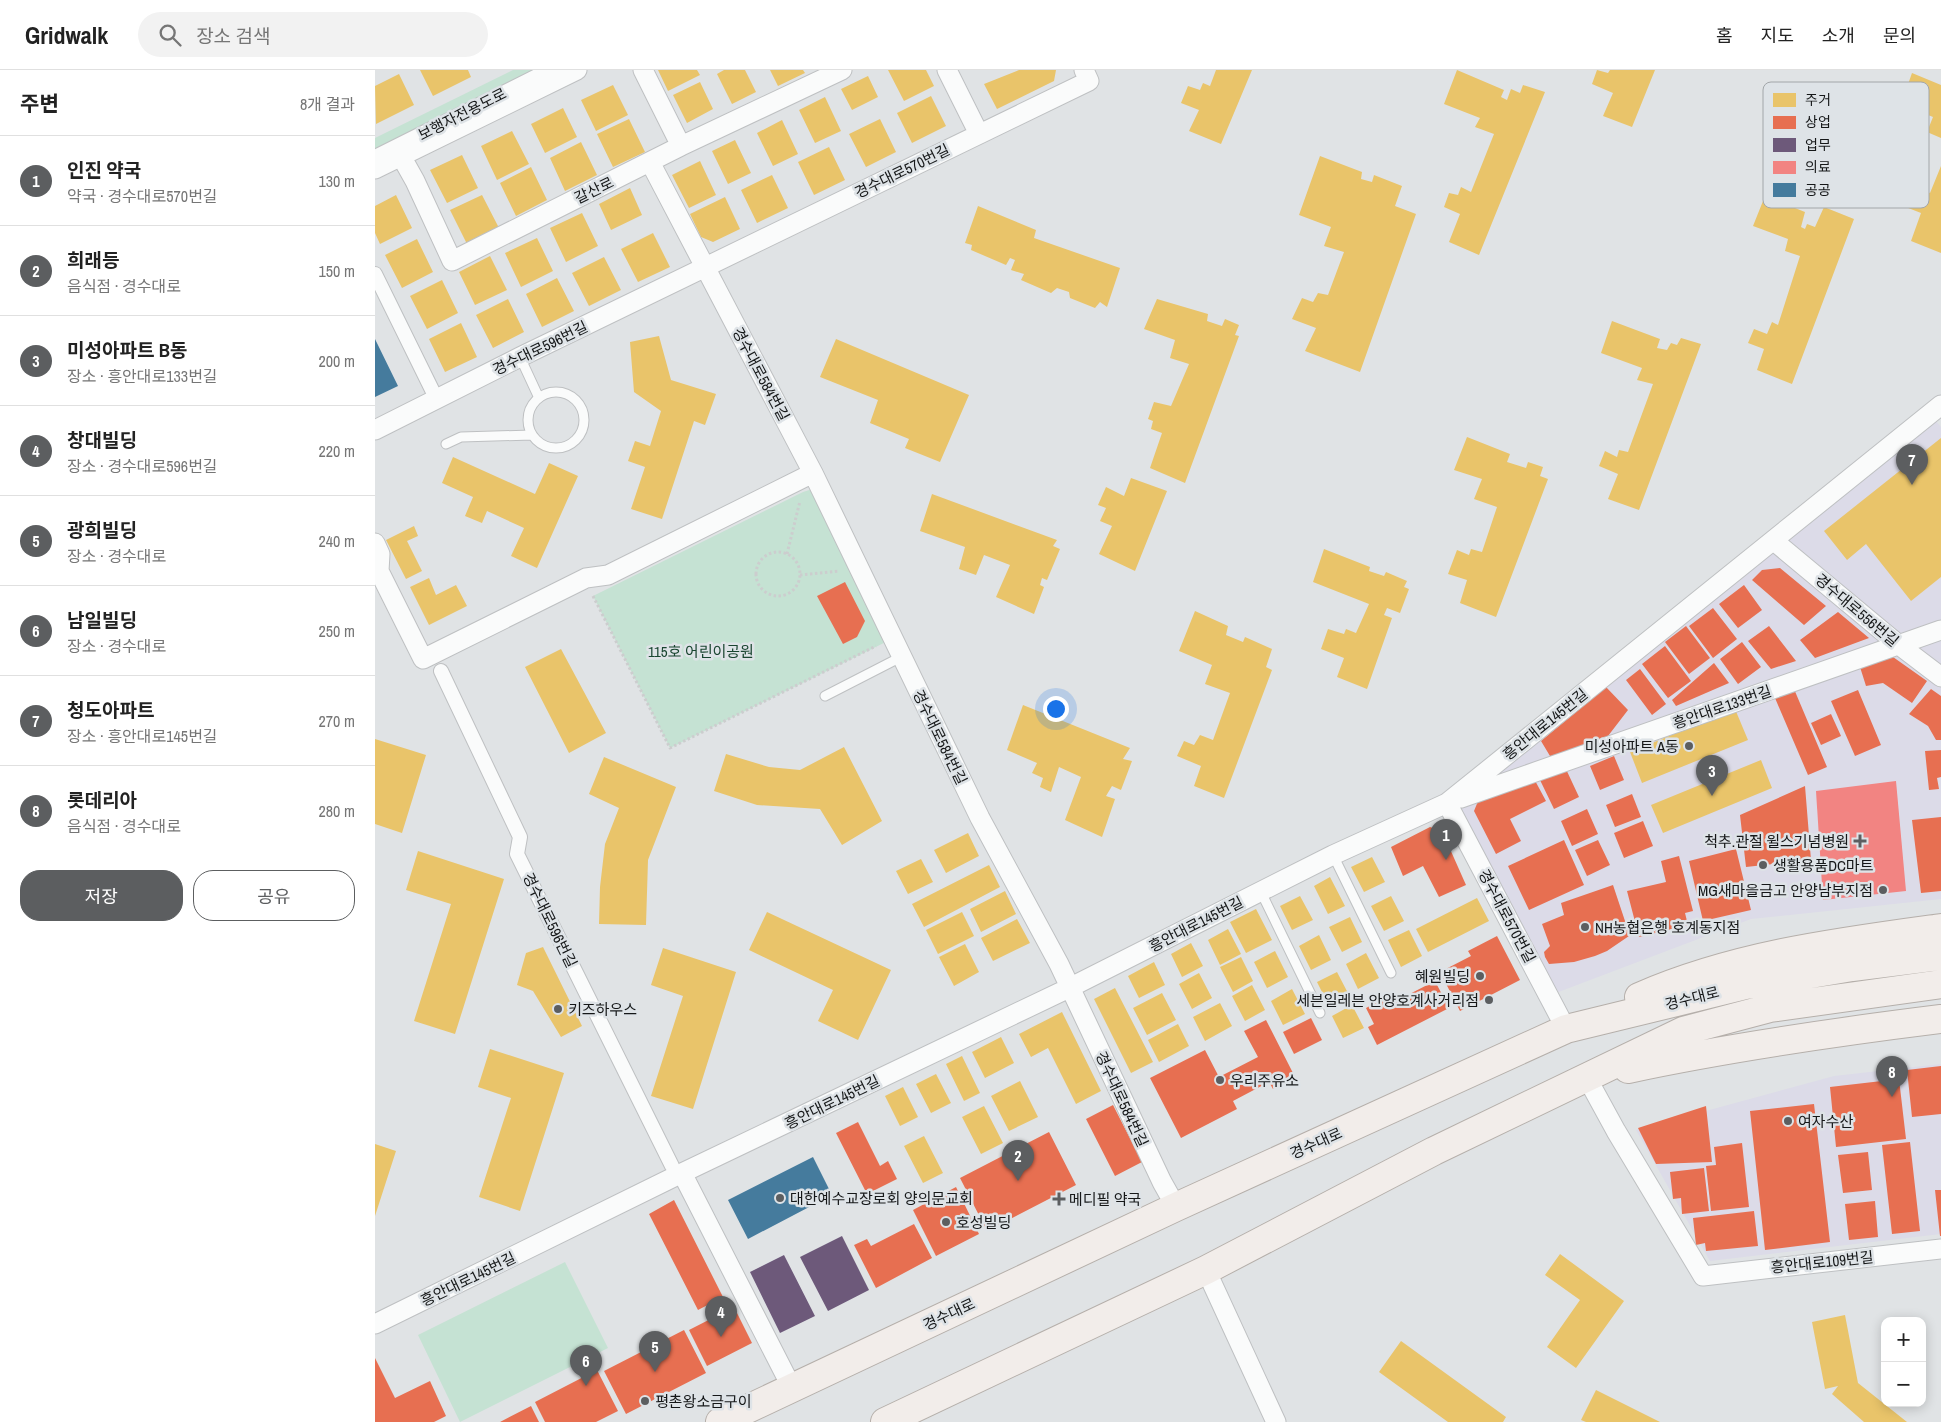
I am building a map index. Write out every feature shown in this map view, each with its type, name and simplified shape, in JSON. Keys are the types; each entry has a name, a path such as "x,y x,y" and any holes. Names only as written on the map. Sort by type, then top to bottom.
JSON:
{"main road":[{"path":"1566,1029 1673,982 1745,960 1850,940 1941,928"},
{"name":"경수대로","path":"720,1422 1176,1207 1566,1029 1746,984 1852,967 1941,956"},
{"name":"경수대로","path":"885,1422 1206,1270 1434,1151 1683,1030 1770,1008 1941,984"},
{"path":"1587,1078 1700,1054 1941,1019"}],"street":[{"name":"보행자전용도로","path":"375,157 549,70"},
{"path":"375,169 577,70"},
{"path":"643,70 681,146"},
{"name":"갈산로","path":"401,156 415,181 452,261 681,146 841,70"},
{"path":"947,70 979,134"},
{"name":"경수대로570번길","path":"705,267 1089,81 1084,70"},
{"name":"경수대로584번길","path":"650,162 813,473 980,818 1059,964 1161,1182 1176,1207"},
{"name":"경수대로596번길","path":"375,430 705,267"},
{"path":"375,274 437,400"},
{"name":"흥안대로145번길","path":"375,1324 677,1170 1069,988 1333,855 1447,803 1774,541 1941,404"},
{"path":"375,543 380,554 379,571 423,659 586,578 608,575 813,473"},
{"name":"경수대로556번길","path":"1774,541 1899,645 1941,677"},
{"name":"흥안대로133번길","path":"1447,803 1941,630"},
{"name":"경수대로596번길","path":"441,671 520,837 517,854 677,1170 792,1388"},
{"name":"경수대로570번길","path":"1447,803 1566,1029"},
{"name":"흥안대로109번길","path":"1587,1078 1616,1131 1703,1276 1941,1249"},
{"path":"1206,1270 1276,1422"}],"lane":[{"path":"520,357 539,398"},
{"path":"551,392 564,393 576,400 583,411 584,425 579,437 568,446 555,448 542,444 532,435 528,422 530,408 539,398 551,392"},
{"path":"446,444 461,437 532,435"},
{"path":"825,696 901,657"},
{"path":"1333,855 1391,973"},
{"path":"1261,892 1320,1013"}],"path":[{"path":"787,554 803,492"},
{"path":"779,551 794,559 800,575 792,590 785,595 776,596 768,594 761,589 755,573 757,564 763,557 779,551"},
{"path":"800,575 842,570"},
{"path":"593,596 670,748 879,645"}],"shaded area":[{"path":"1933,418 1941,427 1941,899 1751,919 1548,996 1447,803"},
{"path":"1941,1064 1941,1234 1710,1261 1636,1130 1834,1076"}],"green space":[{"path":"513,70 568,70 375,166 375,138"},
{"name":"115호 어린이공원","path":"819,487 892,639 670,748 593,596 803,492"},
{"path":"565,1262 608,1348 460,1422 418,1335"}],"building: 주거":[{"path":"420,70 468,70 471,77 433,96"},
{"path":"658,70 697,70 700,75 668,91"},
{"path":"724,70 745,70 756,92 732,104 717,74"},
{"path":"770,70 803,70 805,73 778,86"},
{"path":"888,70 926,70 934,86 904,101"},
{"path":"1019,70 1056,70 1054,81 997,109 984,84"},
{"path":"1216,70 1252,70 1221,144 1189,131 1199,110 1181,103 1188,86 1200,90 1203,83 1210,86"},
{"path":"1457,70 1504,90 1501,97 1507,100 1511,89 1520,93 1523,85 1545,92 1479,255 1449,242 1460,214 1444,207 1449,193 1458,195 1461,187 1471,192 1494,134 1475,127 1480,118 1444,104"},
{"path":"1597,70 1608,73 1610,70 1655,70 1632,127 1603,116 1613,93 1592,84"},
{"path":"1912,73 1941,85 1941,138 1929,133 1933,117 1929,115 1929,82 1909,82"},
{"path":"399,74 414,105 376,124 375,86"},
{"path":"868,76 878,97 852,110 841,89"},
{"path":"700,82 713,109 687,123 673,95"},
{"path":"613,85 628,115 596,131 581,100"},
{"path":"931,96 946,126 912,143 897,113"},
{"path":"825,97 841,131 815,143 799,110"},
{"path":"563,108 577,137 545,153 531,124"},
{"path":"629,119 645,152 613,167 597,134"},
{"path":"880,119 896,152 866,167 849,134"},
{"path":"782,120 798,154 773,166 757,133"},
{"path":"512,131 529,164 497,180 481,146"},
{"path":"735,140 751,173 728,184 712,151"},
{"path":"581,142 597,175 565,191 550,158"},
{"path":"829,147 845,180 814,195 798,162"},
{"path":"462,155 478,188 447,203 430,170"},
{"path":"1320,156 1362,172 1361,179 1372,182 1374,175 1402,186 1395,206 1416,214 1360,372 1305,351 1316,328 1292,319 1302,298 1313,302 1318,293 1328,295 1344,252 1324,246 1331,227 1299,215"},
{"path":"700,161 716,195 689,208 672,175"},
{"path":"1941,166 1941,253 1911,241 1921,213 1908,208 1929,208 1930,193"},
{"path":"531,167 547,200 516,216 500,183"},
{"path":"772,175 788,208 757,223 741,190"},
{"path":"630,188 642,215 611,230 599,204"},
{"path":"396,195 412,228 380,244 375,233 375,206"},
{"path":"482,195 499,228 467,244 450,210"},
{"path":"725,197 740,229 713,242 701,237 690,214"},
{"path":"1763,201 1763,208 1795,208 1805,212 1801,227 1805,229 1807,224 1815,227 1824,208 1854,219 1792,384 1757,370 1764,349 1748,343 1754,329 1767,334 1772,322 1778,325 1800,256 1785,251 1788,239 1753,226"},
{"path":"978,206 1036,230 1034,238 1120,268 1107,307 1100,302 1095,308 1070,298 1069,292 1057,288 1051,293 1021,280 1024,274 1011,270 1015,260 1010,258 1006,265 971,250 972,245 965,243"},
{"path":"582,213 598,246 566,262 550,228"},
{"path":"653,233 670,267 638,282 621,249"},
{"path":"537,238 553,271 521,287 505,253"},
{"path":"417,239 433,272 402,288 385,255"},
{"path":"490,256 507,290 475,305 459,272"},
{"path":"604,257 621,290 589,306 572,273"},
{"path":"557,278 574,311 542,327 526,294"},
{"path":"442,280 458,313 427,329 410,296"},
{"path":"508,299 524,332 493,348 476,315"},
{"path":"1157,299 1208,314 1207,321 1222,326 1225,319 1239,325 1235,335 1239,336 1185,483 1150,468 1162,433 1151,429 1153,421 1148,419 1154,402 1171,406 1189,364 1170,358 1175,340 1144,329"},
{"path":"1612,321 1660,339 1657,348 1667,350 1671,343 1677,345 1681,338 1701,344 1639,510 1608,499 1618,474 1599,466 1605,451 1617,457 1619,450 1628,452 1653,384 1637,380 1642,368 1601,353"},
{"path":"461,323 477,357 445,372 429,339"},
{"path":"659,336 671,380 716,394 705,425 694,421 662,519 631,509 645,467 628,461 635,441 650,446 661,411 634,392 630,342"},
{"path":"836,339 969,395 940,462 905,448 909,439 870,423 878,400 820,377"},
{"path":"1467,437 1510,454 1507,462 1526,468 1528,462 1543,467 1540,476 1548,479 1496,617 1460,603 1467,580 1448,574 1457,550 1469,555 1471,549 1482,552 1497,507 1474,499 1482,479 1454,470"},
{"path":"1941,438 1941,577 1911,601 1866,544 1847,560 1824,531"},
{"path":"453,457 535,494 549,463 578,476 537,568 511,556 524,528 487,511 482,523 465,516 473,497 442,483"},
{"path":"1131,478 1167,491 1135,571 1099,554 1112,526 1100,521 1106,508 1098,505 1106,487 1124,496"},
{"path":"932,494 1057,540 1053,546 1060,549 1047,580 1042,578 1040,585 1044,587 1034,614 996,597 1010,565 984,555 976,575 959,569 965,547 920,531"},
{"path":"414,526 418,536 407,541 422,571 406,579 386,540"},
{"path":"1324,549 1370,567 1369,571 1384,576 1386,572 1407,581 1404,587 1409,589 1400,613 1387,608 1384,615 1392,618 1367,689 1337,677 1344,658 1321,649 1328,629 1344,634 1346,629 1356,633 1369,604 1313,582"},
{"path":"429,578 436,595 456,585 467,606 429,625 410,587"},
{"path":"1195,611 1228,626 1226,635 1243,642 1245,637 1272,649 1266,667 1272,670 1224,798 1194,786 1201,766 1177,756 1184,741 1194,745 1200,735 1213,740 1230,693 1205,684 1212,665 1179,651"},
{"path":"561,649 606,733 569,753 525,667"},
{"path":"1023,705 1130,748 1123,759 1132,761 1121,790 1112,786 1106,796 1115,799 1102,837 1065,820 1081,777 1059,767 1051,792 1040,787 1043,778 1032,773 1037,763 1007,750"},
{"name":"미성아파트 A동","path":"1735,709 1748,740 1642,783 1630,752"},
{"path":"375,739 426,755 402,833 375,824"},
{"path":"844,747 882,821 842,845 820,809 757,805 714,791 726,754 769,767 800,770"},
{"path":"604,757 676,787 648,860 646,925 599,924 600,887 605,844 619,808 589,794"},
{"path":"1761,760 1772,788 1663,833 1651,805"},
{"path":"968,833 979,856 946,873 934,850"},
{"path":"418,851 504,879 455,1034 414,1021 451,904 406,890"},
{"path":"1372,857 1385,882 1364,892 1351,867"},
{"path":"921,859 933,882 908,894 896,871"},
{"path":"989,865 1000,887 924,927 912,904"},
{"path":"1330,877 1345,906 1328,914 1314,886"},
{"path":"1005,891 1016,914 981,932 970,909"},
{"path":"1300,896 1313,920 1292,930 1280,906"},
{"path":"1391,896 1404,921 1384,931 1371,906"},
{"path":"1477,898 1489,921 1428,952 1416,929"},
{"path":"1256,909 1272,940 1246,953 1230,922"},
{"path":"767,912 891,970 858,1040 818,1021 833,990 749,950"},
{"path":"962,912 974,936 938,954 926,930"},
{"path":"1350,917 1362,942 1342,952 1329,927"},
{"path":"1017,919 1030,943 993,961 981,938"},
{"path":"1228,929 1241,954 1220,965 1208,940"},
{"path":"1409,930 1422,956 1401,967 1388,940"},
{"path":"1319,935 1331,960 1311,970 1299,946"},
{"path":"1191,943 1203,966 1182,977 1171,954"},
{"path":"965,944 979,972 954,986 939,957"},
{"name":"키즈하우스","path":"543,947 582,1026 561,1037 533,991 517,985 526,953"},
{"path":"663,948 736,972 693,1109 651,1096 683,996 651,985"},
{"path":"1275,951 1288,977 1267,988 1254,962"},
{"path":"1366,953 1379,978 1358,989 1346,964"},
{"path":"1241,957 1253,981 1233,992 1220,967"},
{"path":"1154,962 1165,985 1139,998 1128,976"},
{"path":"1337,972 1350,997 1330,1008 1317,982"},
{"path":"1199,973 1212,998 1192,1009 1179,984"},
{"path":"1252,985 1265,1010 1245,1021 1232,996"},
{"path":"1115,988 1153,1062 1131,1073 1094,999"},
{"path":"1292,989 1305,1014 1283,1025 1271,1001"},
{"path":"1162,993 1176,1020 1147,1035 1133,1008"},
{"path":"1220,1003 1232,1026 1205,1041 1193,1017"},
{"path":"1352,1005 1364,1028 1343,1038 1332,1016"},
{"path":"1062,1012 1101,1091 1076,1104 1048,1048 1031,1057 1019,1034"},
{"path":"1178,1024 1189,1046 1159,1062 1148,1040"},
{"path":"1001,1037 1014,1063 985,1078 972,1052"},
{"path":"490,1049 564,1073 520,1211 479,1197 511,1098 478,1087"},
{"path":"962,1056 980,1093 964,1101 946,1064"},
{"path":"936,1074 951,1103 931,1113 916,1084"},
{"path":"1020,1081 1038,1117 1009,1131 991,1096"},
{"path":"903,1087 918,1117 900,1126 885,1096"},
{"path":"984,1106 1003,1143 981,1154 962,1117"},
{"path":"924,1136 943,1173 923,1183 904,1146"},
{"path":"375,1144 396,1151 375,1216"},
{"path":"1560,1254 1624,1301 1576,1368 1547,1347 1580,1300 1545,1275"},
{"path":"1845,1315 1858,1383 1881,1401 1881,1407 1888,1407 1907,1422 1864,1422 1832,1394 1838,1386 1825,1389 1812,1322"},
{"path":"1401,1341 1506,1417 1503,1422 1448,1422 1379,1372"},
{"path":"1596,1390 1660,1422 1586,1422 1581,1420"}],"building: 상업":[{"path":"1780,568 1826,606 1804,625 1752,580 1762,570"},
{"path":"845,582 865,621 857,637 843,644 817,596"},
{"path":"1744,585 1762,610 1738,628 1719,604"},
{"path":"1713,608 1737,639 1713,658 1689,626"},
{"path":"1838,612 1869,638 1815,658 1800,640"},
{"path":"1686,626 1710,658 1689,674 1665,642"},
{"path":"1769,626 1796,661 1771,669 1748,641"},
{"path":"1742,642 1761,667 1738,684 1720,659"},
{"path":"1665,646 1691,681 1668,698 1642,664"},
{"path":"1893,657 1927,681 1912,703 1883,683 1866,686 1860,667"},
{"path":"1714,663 1729,683 1676,706 1672,700"},
{"path":"1640,669 1666,704 1652,715 1626,680"},
{"path":"1606,687 1628,710 1608,736 1553,761 1541,741"},
{"path":"1794,689 1827,767 1808,775 1775,698"},
{"path":"1931,689 1941,696 1941,740 1936,740 1928,726 1909,714"},
{"path":"1858,690 1881,745 1855,756 1831,701"},
{"path":"1831,714 1841,736 1821,745 1811,723"},
{"path":"1941,750 1941,777 1937,778 1939,789 1929,790 1925,751"},
{"path":"1614,756 1624,780 1600,790 1590,766"},
{"path":"1565,767 1579,797 1554,809 1540,780"},
{"path":"1532,775 1546,801 1510,819 1521,841 1496,854 1474,811 1481,794"},
{"path":"1805,786 1811,860 1746,867 1740,815"},
{"path":"1632,794 1641,817 1615,827 1606,805"},
{"path":"1587,809 1598,834 1572,846 1561,821"},
{"path":"1941,817 1941,891 1921,893 1912,820"},
{"path":"1643,821 1653,846 1624,858 1614,833"},
{"path":"1430,827 1442,831 1466,885 1439,897 1423,866 1403,876 1391,847"},
{"path":"1564,840 1584,885 1529,910 1508,866"},
{"path":"1598,840 1610,865 1587,876 1575,850"},
{"path":"1736,849 1751,910 1703,921 1689,861"},
{"path":"1679,856 1693,911 1685,913 1688,925 1639,937 1627,891 1666,882 1661,861"},
{"name":"NH농협은행 호계동지점","path":"1613,885 1629,936 1607,951 1595,956 1574,962 1549,964 1544,952 1550,946 1542,924 1564,915 1561,903"},
{"name":"혜원빌딩","path":"1497,936 1520,980 1460,1011 1440,972 1471,956 1468,951"},
{"path":"1435,981 1449,1008 1377,1045 1368,1027 1374,1024 1366,1008 1389,996 1392,1003"},
{"path":"1311,1018 1322,1040 1294,1054 1283,1032"},
{"name":"우리주유소","path":"1266,1020 1295,1077 1273,1089 1269,1082 1233,1101 1237,1109 1181,1138 1150,1078 1205,1050 1219,1077 1258,1057 1244,1031"},
{"path":"1941,1066 1941,1114 1912,1117 1907,1070"},
{"path":"1899,1079 1906,1139 1836,1147 1830,1087"},
{"path":"1814,1104 1830,1242 1765,1250 1750,1111"},
{"path":"1113,1105 1142,1162 1115,1176 1086,1119"},
{"path":"1706,1106 1712,1162 1656,1164 1638,1128"},
{"path":"858,1122 880,1166 888,1161 897,1179 867,1194 836,1133"},
{"path":"1049,1132 1076,1185 987,1231 960,1178"},
{"path":"1910,1142 1920,1231 1892,1234 1882,1145"},
{"path":"1742,1143 1749,1207 1711,1211 1706,1166 1716,1165 1714,1147"},
{"path":"1868,1152 1872,1190 1843,1193 1838,1155"},
{"path":"1704,1168 1709,1211 1682,1214 1681,1198 1673,1199 1670,1172"},
{"name":"호성빌딩","path":"956,1187 979,1234 936,1256 913,1210"},
{"path":"1935,1190 1941,1190 1941,1236 1940,1236"},
{"path":"674,1200 723,1297 698,1310 649,1214"},
{"path":"1875,1201 1878,1237 1849,1240 1845,1204"},
{"path":"1754,1211 1758,1246 1706,1251 1705,1243 1696,1245 1693,1218"},
{"path":"914,1224 932,1258 876,1288 854,1245 867,1239 871,1246"},
{"path":"734,1307 752,1343 707,1366 689,1330"},
{"path":"684,1330 706,1373 626,1414 604,1371"},
{"path":"375,1358 395,1398 430,1381 446,1416 434,1422 375,1422"},
{"path":"597,1370 618,1411 596,1422 545,1422 535,1402"},
{"path":"531,1406 539,1422 500,1422"}],"building: 업무":[{"path":"842,1236 869,1290 828,1311 800,1257"},
{"path":"784,1255 815,1316 780,1333 750,1272"}],"building: 의료":[{"name":"척추.관절 윌스기념병원","path":"1896,781 1906,891 1823,900 1816,791"}],"building: 공공":[{"path":"375,339 398,386 375,397"},
{"name":"대한예수교장로회 양의문교회","path":"813,1157 832,1195 748,1239 728,1200"}],"place":[{"name":"청도아파트","path":"1912,485"},
{"name":"미성아파트 A동","path":"1689,746"},
{"name":"미성아파트 B동","path":"1712,796"},
{"name":"척추.관절 윌스기념병원","path":"1860,841"},
{"name":"인진 약국","path":"1446,860"},
{"name":"생활용품DC마트","path":"1763,865"},
{"name":"MG새마을금고 안양남부지점","path":"1883,890"},
{"name":"NH농협은행 호계동지점","path":"1585,927"},
{"name":"혜원빌딩","path":"1480,976"},
{"name":"세븐일레븐 안양호계사거리점","path":"1489,1000"},
{"name":"키즈하우스","path":"558,1009"},
{"name":"우리주유소","path":"1220,1080"},
{"name":"롯데리아","path":"1892,1097"},
{"name":"여자수산","path":"1788,1121"},
{"name":"희래등","path":"1018,1181"},
{"name":"대한예수교장로회 양의문교회","path":"780,1198"},
{"name":"메디필 약국","path":"1059,1199"},
{"name":"호성빌딩","path":"946,1222"},
{"name":"창대빌딩","path":"721,1337"},
{"name":"광희빌딩","path":"655,1372"},
{"name":"남일빌딩","path":"586,1386"},
{"name":"평촌왕소금구이","path":"645,1401"}]}
